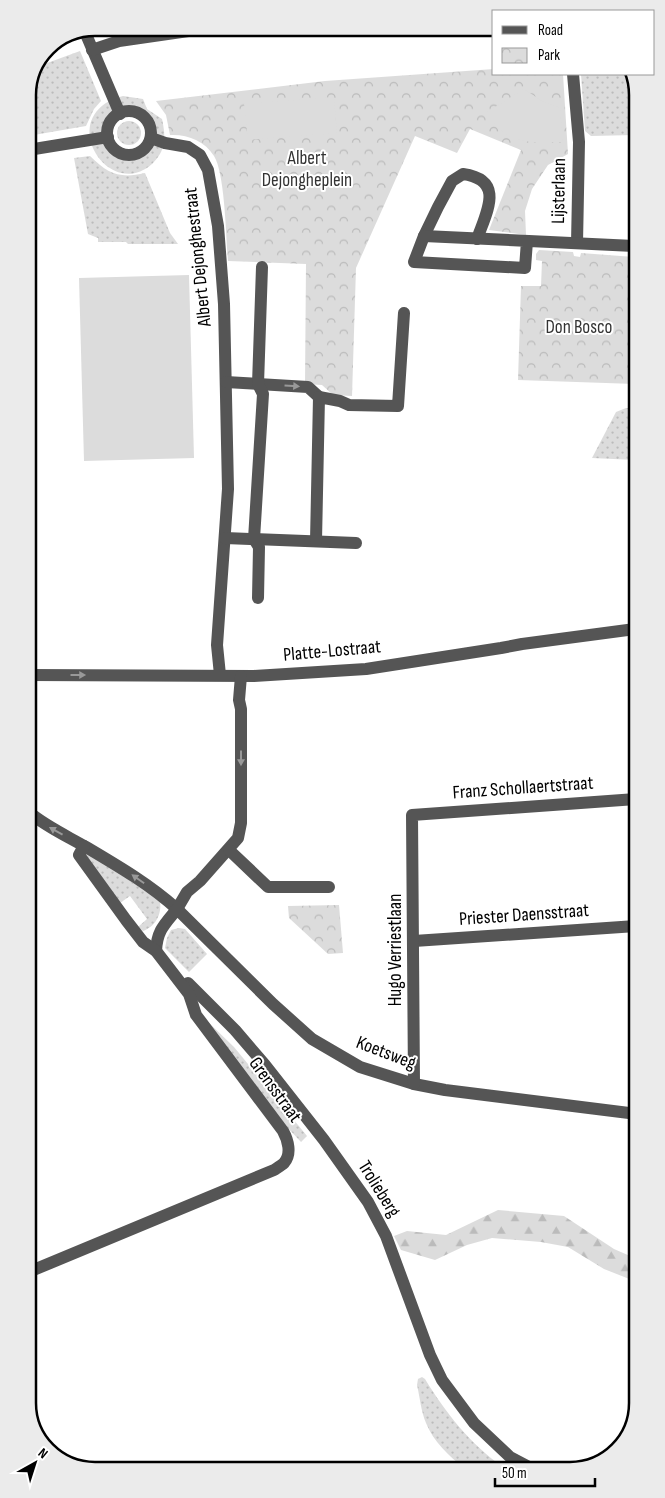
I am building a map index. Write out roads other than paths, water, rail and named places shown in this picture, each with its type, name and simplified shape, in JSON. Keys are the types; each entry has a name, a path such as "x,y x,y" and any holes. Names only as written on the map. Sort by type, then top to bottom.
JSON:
{"street":[{"path":"92,50 120,41 154,36"},
{"path":"87,37 120,114"},
{"name":"Lijsterlaan","path":"573,75 578,142 577,243 629,246"},
{"path":"136,112 148,123 151,130 148,146 134,155 125,155 117,152 111,146 108,129 112,120 120,114 136,112"},
{"path":"36,149 108,137"},
{"name":"Albert Dejonghestraat","path":"151,138 193,149 204,160 208,170 220,247 224,304 228,489 217,645 220,674"},
{"path":"477,240 490,194 487,183 475,176 463,174 452,181 424,236 414,262 524,268 527,241"},
{"path":"424,236 477,240 577,243"},
{"path":"258,598 259,547 254,539 263,394 258,384 262,267"},
{"path":"226,382 308,387 319,397 340,401 349,405 398,406 404,313"},
{"path":"316,541 319,397"},
{"path":"225,538 356,543"},
{"name":"Platte-Lostraat","path":"36,675 220,674 241,676 366,669 522,644 629,630"},
{"path":"156,951 156,938 186,892 200,881 238,838 241,823 242,709 238,700 241,676"},
{"name":"Franz Schollaertstraat","path":"412,815 629,800"},
{"name":"Hugo Verriestlaan","path":"412,815 414,1084"},
{"name":"Koetsweg","path":"36,818 43,824 131,873 160,894 177,908 273,1004 312,1039 360,1067 414,1084 629,1113"},
{"name":"Grensstraat","path":"36,1269 274,1170 284,1162 288,1152 288,1140 284,1131 196,1015 190,994 156,951 143,942 131,927 79,855 84,846"},
{"path":"229,850 268,887 329,887"},
{"name":"Priester Daensstraat","path":"414,941 629,926"},
{"name":"Trolieberg","path":"156,951 234,1030 324,1140 368,1202 386,1236 430,1355 442,1380 474,1423 510,1457 520,1462"}],"park label":[{"name":"Albert Dejongheplein","path":"307,169"},
{"name":"Don Bosco","path":"579,327"}]}
